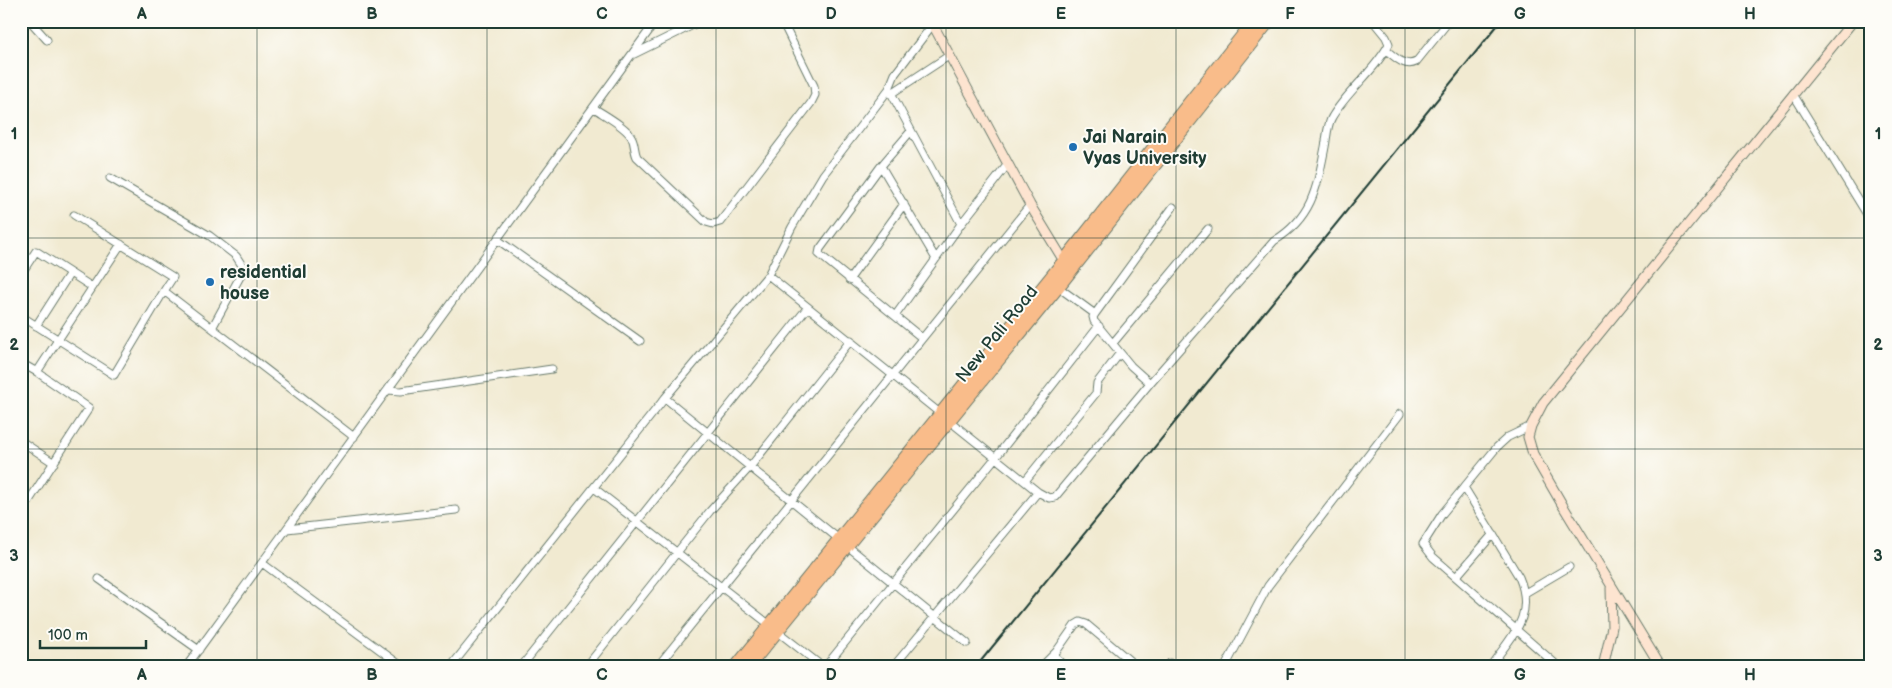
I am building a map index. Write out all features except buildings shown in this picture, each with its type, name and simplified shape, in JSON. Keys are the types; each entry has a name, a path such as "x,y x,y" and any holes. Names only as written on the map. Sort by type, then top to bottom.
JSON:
{"highway":[{"name":"New Pali Road","path":"736,667 774,628 946,416 1064,261 1254,21"},
{"name":"New Pali Road","path":"946,416 1058,287 1269,21"},
{"name":"New Pali Road","path":"748,667 774,628"}],"street":[{"path":"30,21 47,40"},
{"path":"186,667 656,21"},
{"path":"632,56 702,21"},
{"path":"594,108 613,120 632,136 634,152 637,157 706,222 713,224 720,222 811,103 815,95 814,86 782,21"},
{"path":"768,275 946,416 1038,492 1049,498 1055,497 1274,241 1289,231 1303,216 1313,198 1330,122 1389,44 1386,36 1373,21"},
{"path":"1386,50 1406,65 1411,65 1416,62 1449,21"},
{"path":"1661,667 1533,454 1528,437 1531,426 1543,402 1853,21"},
{"path":"961,224 891,91 895,74 932,23 1030,205 1064,261"},
{"path":"456,667 453,664 665,398 768,275 792,227 823,176 891,91 950,55"},
{"path":"1793,94 1871,221"},
{"path":"911,131 882,166 818,254 922,338"},
{"path":"895,316 961,224 1008,164"},
{"path":"882,166 936,259"},
{"path":"110,178 210,236 236,256 243,267 242,273 212,328"},
{"path":"850,280 904,204"},
{"path":"657,667 1030,205"},
{"path":"1150,384 1131,366 1094,321 1095,314 1174,207"},
{"path":"21,316 114,375 173,277 74,215"},
{"path":"1113,343 1208,229"},
{"path":"498,240 640,341"},
{"path":"37,372 121,244"},
{"path":"21,274 36,251 92,288"},
{"path":"36,326 70,273"},
{"path":"1058,287 1095,314"},
{"path":"164,292 354,437"},
{"path":"520,667 808,307"},
{"path":"594,488 824,667 996,457 1099,326"},
{"path":"586,667 710,511 750,467 851,340"},
{"path":"1025,481 1096,392 1097,383 1120,353"},
{"path":"21,362 89,408 21,513"},
{"path":"388,390 401,391 552,369"},
{"path":"665,398 966,643"},
{"path":"1226,667 1268,586 1400,414"},
{"path":"1531,426 1508,437 1497,447 1442,514 1423,544 1433,557 1560,667"},
{"path":"21,442 54,463"},
{"path":"1464,487 1519,577 1525,593 1524,610 1517,630 1490,667"},
{"path":"893,667 1038,492"},
{"path":"287,529 456,510"},
{"path":"1456,577 1493,534"},
{"path":"262,563 403,667"},
{"path":"1525,593 1569,566"},
{"path":"99,579 199,650"},
{"path":"1603,667 1612,627 1611,584"},
{"path":"1041,667 1056,652 1075,625 1080,622 1086,624 1137,667"},
{"path":"1056,652 1055,657 1065,667"}],"railway":[{"path":"976,667 1501,21"}],"place":[{"name":"Jai Narain Vyas University","path":"1073,147"},
{"name":"residential house","path":"210,282"}]}
